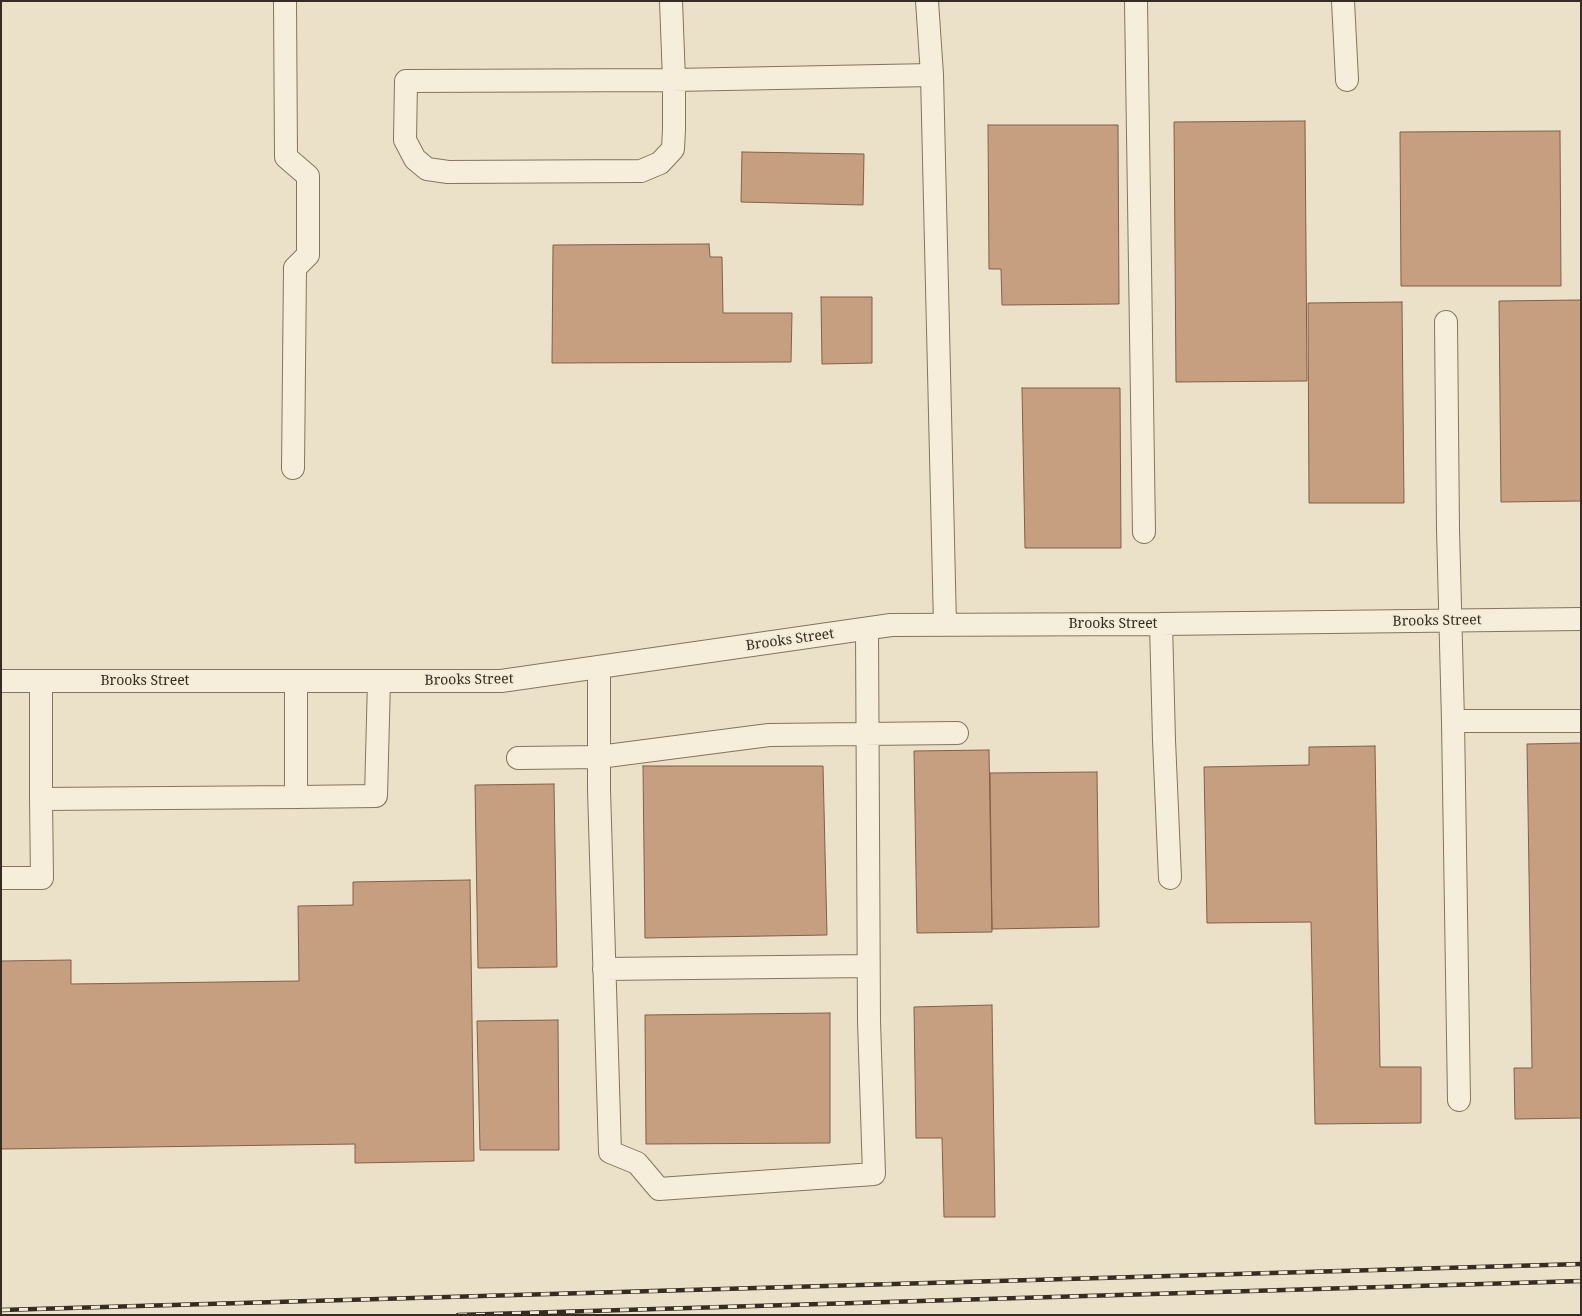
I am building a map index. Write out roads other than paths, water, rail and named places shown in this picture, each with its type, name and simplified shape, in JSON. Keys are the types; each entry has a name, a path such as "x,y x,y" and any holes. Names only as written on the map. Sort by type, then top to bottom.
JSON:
{"street":[{"path":"285,1 286,157 308,176 308,254 295,268 293,468"},
{"path":"672,1 674,80 673,149 660,163 642,171 448,172 427,169 415,158 405,140 406,81 674,80 932,75"},
{"path":"927,1 932,75 945,625"},
{"path":"1136,1 1144,532"},
{"path":"1343,1 1347,80"},
{"path":"1446,322 1448,529 1454,721 1459,1100"},
{"name":"Brooks Street","path":"1,681 502,681 891,625 1161,624 1581,619"},
{"path":"1161,624 1170,878"},
{"path":"599,668 599,757 610,1152 637,1163 659,1189 874,1174 868,966 867,628"},
{"path":"1,878 42,878 41,681"},
{"path":"296,681 296,797"},
{"path":"41,799 376,796 379,681"},
{"path":"1454,721 1581,721"},
{"path":"518,758 599,757 769,735 957,733"},
{"path":"604,969 868,966"}],"railway":[{"path":"1,1310 1581,1264"},
{"path":"458,1315 1581,1281"}]}
